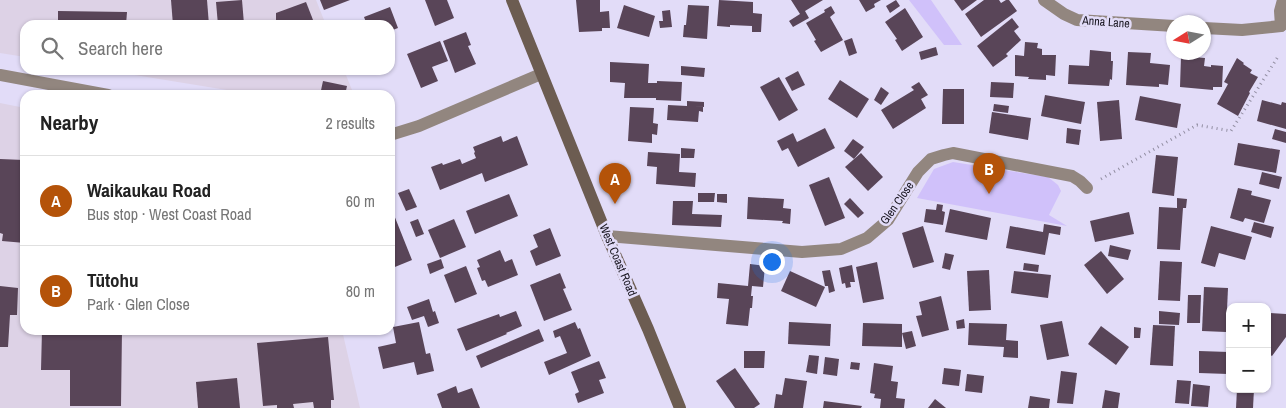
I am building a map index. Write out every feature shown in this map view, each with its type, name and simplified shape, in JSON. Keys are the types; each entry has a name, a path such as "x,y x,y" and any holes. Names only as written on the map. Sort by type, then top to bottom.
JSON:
{"main road":[{"name":"West Coast Road","path":"512,0 607,236 680,408"}],"street":[{"name":"Anna Lane","path":"1044,0 1064,14 1077,20 1166,26"},
{"path":"1211,28 1283,30 1280,11 1283,0"},
{"path":"395,133 418,126 541,74"},
{"path":"0,75 81,90"},
{"name":"Glen Close","path":"607,236 802,252 841,249 867,238 888,220 918,172 931,159 953,153 1072,176 1087,188"}],"path":[{"path":"1101,180 1197,125 1231,131 1279,55"}],"shaded area":[{"path":"0,0 316,0 324,20 20,20 20,56 0,53"},
{"path":"909,0 931,0 962,45 944,45"},
{"path":"135,75 346,75 352,90 226,90"},
{"path":"0,103 20,107 20,335 343,335 360,408 0,408"},
{"path":"953,162 1048,177 1058,185 1061,191 1049,215 1067,226 917,198 934,169"}],"building":[{"path":"171,0 207,0 209,20 173,20"},
{"path":"242,0 244,20 218,20 216,2"},
{"path":"320,0 350,0 324,10"},
{"path":"425,0 447,0 454,18 435,26"},
{"path":"576,0 600,0 600,12 609,11 610,28 602,28 602,31 579,32"},
{"path":"719,0 753,2 753,13 762,14 761,32 752,32 752,26 717,26"},
{"path":"791,0 823,0 805,11 809,18 793,27 789,21 800,14"},
{"path":"859,0 881,0 874,4 875,7 866,12"},
{"path":"896,0 900,6 890,13 886,6"},
{"path":"954,0 977,0 962,11"},
{"path":"984,0 999,0 1001,3 1009,0 1017,11 981,37 965,14"},
{"path":"306,2 313,20 276,20 276,13"},
{"path":"624,5 655,16 649,37 617,28"},
{"path":"688,5 709,6 707,39 683,37"},
{"path":"831,6 835,13 830,17 843,40 821,52 806,23 825,12 824,10"},
{"path":"390,7 395,20 365,20 364,17"},
{"path":"905,8 923,37 902,51 895,40 897,39 885,22"},
{"path":"670,10 672,27 660,28 659,21 663,21 662,11"},
{"path":"58,11 127,12 126,20 58,20"},
{"path":"1012,18 1019,27 1014,31 1021,40 1006,54 1008,56 993,67 977,46"},
{"path":"466,32 471,45 468,46 476,64 455,73 443,41"},
{"path":"852,38 857,53 849,56 844,41"},
{"path":"440,41 448,61 432,67 438,81 421,88 407,54"},
{"path":"1025,42 1038,43 1037,48 1042,49 1042,55 1056,55 1055,76 1046,75 1046,80 1015,76 1015,55 1024,56"},
{"path":"936,47 938,55 921,60 919,52"},
{"path":"1090,50 1111,52 1111,61 1113,61 1112,80 1110,79 1109,86 1068,84 1069,65 1089,66"},
{"path":"1128,52 1151,53 1150,63 1170,65 1168,85 1159,84 1159,87 1126,85"},
{"path":"1237,58 1252,70 1250,73 1258,77 1238,116 1217,104 1228,84 1224,82"},
{"path":"1181,60 1205,60 1204,66 1223,66 1222,87 1213,87 1213,90 1180,87"},
{"path":"610,62 649,64 648,83 657,83 657,81 682,82 681,101 656,100 656,98 624,98 625,83 610,82"},
{"path":"681,66 705,68 704,77 681,75"},
{"path":"798,71 805,85 792,91 785,78"},
{"path":"779,77 798,110 779,121 760,87"},
{"path":"840,80 869,99 857,118 828,99"},
{"path":"323,81 347,86 346,90 321,90"},
{"path":"919,82 928,95 921,99 926,108 893,129 881,110 914,90 911,87"},
{"path":"991,82 1014,83 1013,98 990,97"},
{"path":"881,87 889,93 881,105 874,100"},
{"path":"943,89 964,89 964,124 942,124"},
{"path":"1045,95 1085,102 1081,124 1041,116"},
{"path":"1140,96 1181,104 1177,128 1135,120"},
{"path":"1119,100 1122,139 1100,141 1097,102"},
{"path":"1262,100 1281,105 1282,102 1286,103 1286,129 1257,121"},
{"path":"687,101 704,102 704,107 691,106 703,107 703,112 699,111 698,122 667,120 668,105 687,106"},
{"path":"994,104 1009,106 1008,113 993,111"},
{"path":"630,107 654,108 653,123 658,124 657,135 652,134 652,143 628,141"},
{"path":"992,112 1031,118 1028,140 989,133"},
{"path":"825,128 835,148 798,167 788,148 782,151 777,141 793,133 797,142"},
{"path":"1067,128 1081,130 1079,145 1066,143"},
{"path":"1275,129 1286,132 1286,143 1272,139"},
{"path":"501,136 503,142 517,136 528,165 485,182 482,173 440,190 431,167 460,159 462,164 476,158 473,147"},
{"path":"853,139 864,147 854,159 844,151"},
{"path":"1238,143 1280,150 1276,173 1234,165"},
{"path":"681,148 695,149 694,158 681,158"},
{"path":"648,152 680,154 679,172 696,173 695,187 656,184 657,167 647,166"},
{"path":"861,153 883,177 868,191 845,167"},
{"path":"1156,155 1178,157 1174,196 1152,193"},
{"path":"0,159 20,160 20,243 2,241 3,234 0,233"},
{"path":"1262,172 1282,177 1279,189 1259,184"},
{"path":"829,177 845,218 825,226 809,185"},
{"path":"1238,188 1252,191 1251,195 1271,200 1264,223 1245,218 1243,222 1230,218"},
{"path":"409,189 417,207 406,211 398,193"},
{"path":"698,193 715,193 714,202 698,202"},
{"path":"509,194 518,216 475,234 466,211"},
{"path":"717,194 727,194 727,203 717,202"},
{"path":"748,197 784,199 783,208 791,209 790,224 782,223 783,221 747,219"},
{"path":"850,198 864,213 858,218 844,204"},
{"path":"1177,198 1187,199 1186,208 1183,208 1180,250 1157,249 1159,207 1177,208"},
{"path":"673,201 693,201 692,214 722,215 721,227 672,225"},
{"path":"937,204 943,205 942,211 945,212 943,225 924,222 926,209 936,210"},
{"path":"950,209 991,218 987,240 945,232"},
{"path":"1129,212 1134,234 1095,242 1090,221"},
{"path":"395,218 412,260 395,267"},
{"path":"418,219 424,234 416,237 410,222"},
{"path":"454,219 466,247 440,258 428,230"},
{"path":"1254,222 1274,227 1271,238 1251,232"},
{"path":"1044,224 1061,227 1060,235 1049,233 1045,255 1006,248 1010,226 1043,232"},
{"path":"923,226 934,262 913,268 902,233"},
{"path":"1211,226 1252,237 1245,260 1219,253 1215,267 1201,263"},
{"path":"550,228 561,256 536,266 530,251 538,247 533,235"},
{"path":"1110,245 1131,250 1128,260 1108,256"},
{"path":"500,250 505,262 512,259 518,275 488,287 485,280 482,281 477,268 480,267 477,260"},
{"path":"1101,251 1124,279 1107,294 1084,265"},
{"path":"945,253 954,255 950,270 942,268"},
{"path":"441,259 444,268 430,274 427,264"},
{"path":"1160,261 1182,262 1180,301 1158,300"},
{"path":"877,262 884,299 863,303 856,267"},
{"path":"1024,263 1039,265 1038,272 1023,270"},
{"path":"750,264 765,266 763,287 752,286 752,308 750,308 748,326 726,324 729,299 717,298 718,283 748,286"},
{"path":"852,265 855,282 850,282 851,287 846,288 845,283 842,284 839,268"},
{"path":"466,266 477,294 455,303 444,275"},
{"path":"830,270 835,291 829,293 828,286 825,286 822,271"},
{"path":"989,270 991,310 969,311 967,271"},
{"path":"790,271 825,287 816,307 781,291"},
{"path":"1014,271 1051,275 1048,298 1011,293"},
{"path":"560,273 566,288 563,289 572,310 544,321 530,285"},
{"path":"0,286 18,288 17,315 10,315 8,347 0,347"},
{"path":"1204,287 1228,288 1226,332 1202,331"},
{"path":"1188,295 1201,295 1200,323 1187,323"},
{"path":"941,296 949,330 922,337 916,316 922,315 919,302"},
{"path":"429,299 439,323 428,327 424,316 412,320 407,307"},
{"path":"516,311 522,326 466,351 457,329 499,314 500,317"},
{"path":"1159,311 1180,313 1179,325 1159,324"},
{"path":"1271,313 1286,314 1286,337 1272,356"},
{"path":"964,319 965,328 957,329 956,321"},
{"path":"1062,321 1069,356 1047,360 1040,325"},
{"path":"419,322 426,354 430,353 434,371 417,375 414,362 383,369 378,347 396,343 395,327"},
{"path":"575,322 578,329 580,328 591,356 549,375 544,362 567,353 560,336 555,338 553,331"},
{"path":"789,322 831,324 830,346 788,344"},
{"path":"863,323 902,324 902,347 862,346"},
{"path":"969,323 1007,324 1006,340 1018,341 1018,358 1003,357 1004,347 968,345"},
{"path":"1153,325 1175,326 1173,366 1150,365"},
{"path":"1101,326 1129,347 1116,365 1088,344"},
{"path":"1134,327 1141,328 1140,338 1134,338"},
{"path":"539,329 544,341 481,368 476,356"},
{"path":"912,331 916,346 906,349 902,333"},
{"path":"42,335 122,335 121,406 70,406 70,370 41,370"},
{"path":"328,337 334,400 331,400 331,408 314,408 313,402 293,404 294,408 277,408 277,405 263,406 257,343"},
{"path":"744,351 765,351 764,368 744,368"},
{"path":"1199,351 1226,352 1226,374 1199,373"},
{"path":"809,355 819,356 817,374 806,372"},
{"path":"825,357 839,359 837,376 823,374"},
{"path":"599,361 606,378 599,380 604,393 578,403 575,394 579,392 571,372"},
{"path":"851,362 860,363 859,370 850,369"},
{"path":"874,363 893,366 891,381 898,382 896,398 905,399 904,408 880,408 881,399 874,398 875,394 870,393"},
{"path":"735,368 760,404 754,408 735,408 716,381"},
{"path":"944,368 961,370 959,386 942,384"},
{"path":"1061,371 1077,373 1073,404 1057,403"},
{"path":"967,374 984,376 982,393 965,391"},
{"path":"237,378 240,408 198,408 196,382"},
{"path":"785,378 807,381 803,408 774,408 776,394 782,395"},
{"path":"1177,380 1191,381 1189,404 1175,403"},
{"path":"1193,384 1210,386 1208,407 1191,406"},
{"path":"456,386 458,393 472,388 480,408 442,408 437,394"},
{"path":"1105,390 1120,393 1118,408 1102,408"},
{"path":"1237,393 1254,393 1253,408 1236,408"},
{"path":"1030,396 1050,399 1049,408 1028,408"},
{"path":"935,399 946,408 928,408"},
{"path":"824,401 862,406 861,408 823,408"}],"place":[{"name":"Tūtohu","path":"989,194"},
{"name":"Waikaukau Road","path":"615,204"}]}
